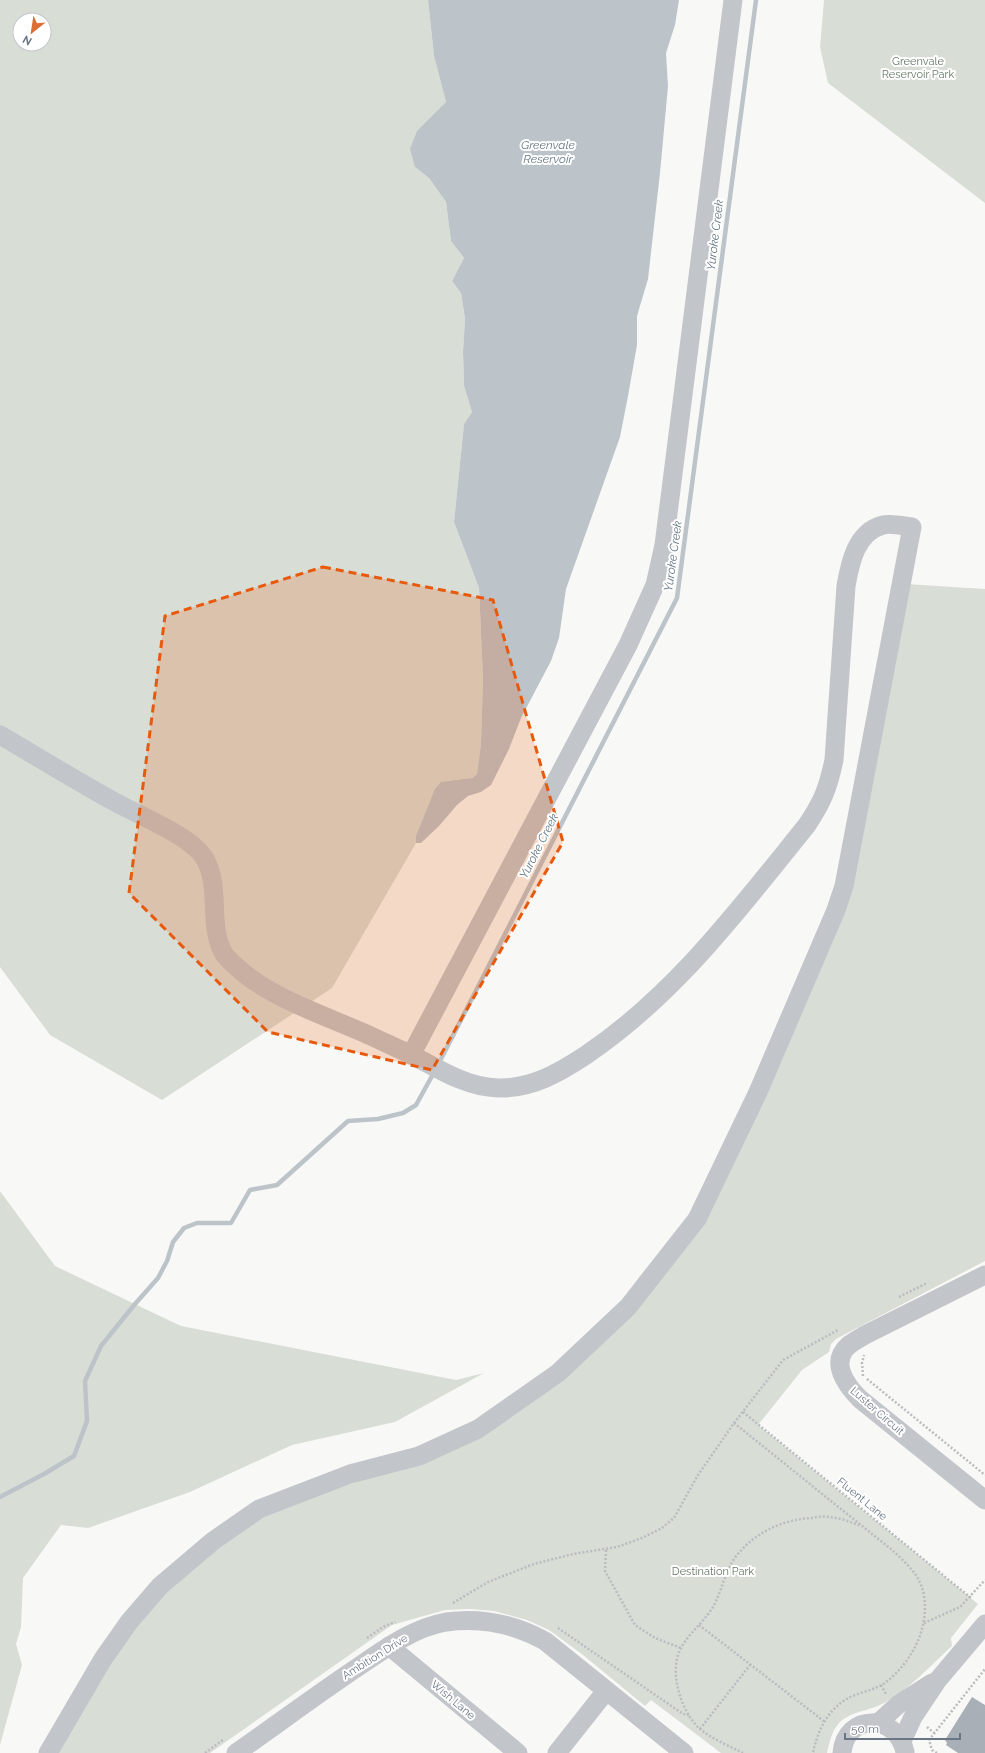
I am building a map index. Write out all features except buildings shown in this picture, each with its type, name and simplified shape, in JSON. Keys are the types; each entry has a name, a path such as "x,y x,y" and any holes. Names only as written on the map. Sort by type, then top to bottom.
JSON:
{"street":[{"path":"411,1055 628,644 655,585 664,545 733,0"},
{"path":"0,735 115,802 185,840 204,857 212,879 217,932 223,953 239,969 261,985 291,1001 411,1055 448,1075 473,1084 505,1088 520,1087 543,1080 561,1072 613,1037 661,995 696,958 766,876 819,806 828,788 834,760 846,586 850,566 856,548 868,533 884,525 912,527 844,886 836,910 758,1092 697,1219 628,1307 558,1373 478,1429 419,1456 350,1474 259,1509 213,1541 160,1586 129,1622 103,1659 48,1753"},
{"name":"Luster Circuit","path":"985,1275 872,1331 849,1345 843,1353 840,1367 847,1384 860,1399 985,1500"},
{"name":"Ambition Drive","path":"236,1753 318,1694 389,1646 427,1627 445,1622 465,1620 500,1623 530,1633 545,1641 684,1753"},
{"path":"905,1749 908,1725 937,1680 985,1624"},
{"name":"Wish Lane","path":"389,1646 518,1753"},
{"path":"878,1723 899,1704 937,1680"},
{"path":"557,1753 606,1691"},
{"path":"842,1753 844,1742 850,1733 858,1726 868,1723 878,1723 888,1726 896,1732 905,1749"}],"path":[{"path":"896,1299 931,1281"},
{"path":"453,1603 488,1582 534,1564 573,1554 606,1550 642,1538 662,1528 674,1518 698,1475 734,1423 783,1360 840,1329"},
{"path":"865,1354 862,1363 863,1376 985,1475"},
{"name":"Fluent Lane","path":"743,1412 971,1598"},
{"path":"734,1423 892,1550 910,1568 923,1590 924,1623 921,1637 907,1660 886,1682 845,1700 828,1716 817,1735 813,1753"},
{"path":"743,1753 700,1729 689,1715 679,1692 676,1667 681,1648 700,1625 717,1600 726,1575 737,1556 752,1540 769,1528 799,1519 828,1516 865,1528"},
{"path":"606,1550 605,1571 635,1625 655,1638 681,1648"},
{"path":"924,1623 960,1607 971,1598 985,1580"},
{"path":"700,1625 825,1722"},
{"path":"700,1729 750,1665"},
{"path":"936,1753 932,1750 929,1740 985,1669"}],"highlighted area":[{"path":"323,567 493,600 563,842 432,1070 268,1032 129,893 165,616"}],"green space":[{"path":"0,0 428,0 434,56 446,102 434,115 415,167 429,178 446,202 451,241 464,258 452,281 461,293 465,319 463,352 464,386 472,412 464,424 454,522 479,588 483,679 481,744 477,774 472,778 464,780 434,809 421,826 417,835 416,843 332,988 162,1100 50,1035 0,967"},
{"name":"Greenvale Reservoir Park","path":"824,0 985,0 985,203 828,83 820,47"},
{"name":"Destination Park","path":"906,584 985,589 985,1261 836,1339 831,1344 829,1352 802,1370 758,1425 978,1604 951,1638 952,1646 918,1678 890,1700 850,1715 840,1722 830,1740 827,1753 721,1753 651,1700 645,1706 583,1655 549,1630 527,1620 494,1611 469,1609 445,1610 392,1625 210,1753 53,1753 113,1651 166,1586 264,1512 418,1462 560,1378 700,1224 848,897"},
{"path":"0,1191 55,1266 181,1326 456,1380 484,1373 395,1422 292,1445 190,1492 88,1528 61,1525 23,1578 21,1627 16,1644 22,1665 0,1745"}],"water":[{"name":"Greenvale Reservoir","path":"428,0 679,0 675,25 666,53 668,86 660,173 648,279 637,316 637,345 628,396 620,437 566,589 559,638 551,661 521,718 509,749 491,785 481,792 468,796 457,805 439,826 421,843 416,843 416,836 435,789 441,782 472,778 477,774 481,744 483,679 479,588 454,522 464,424 472,412 464,386 463,352 465,319 461,293 452,281 464,258 451,241 446,202 429,178 415,167 410,149 417,131 446,102 434,56"}],"waterway":[{"name":"Yuroke Creek","path":"439,1063 677,598 756,0"},
{"path":"0,1497 44,1474 74,1456 87,1421 85,1381 101,1346 158,1278 167,1261 173,1242 184,1228 197,1223 231,1223 250,1190 277,1185 348,1121 378,1119 403,1113 416,1105 432,1076"}]}
